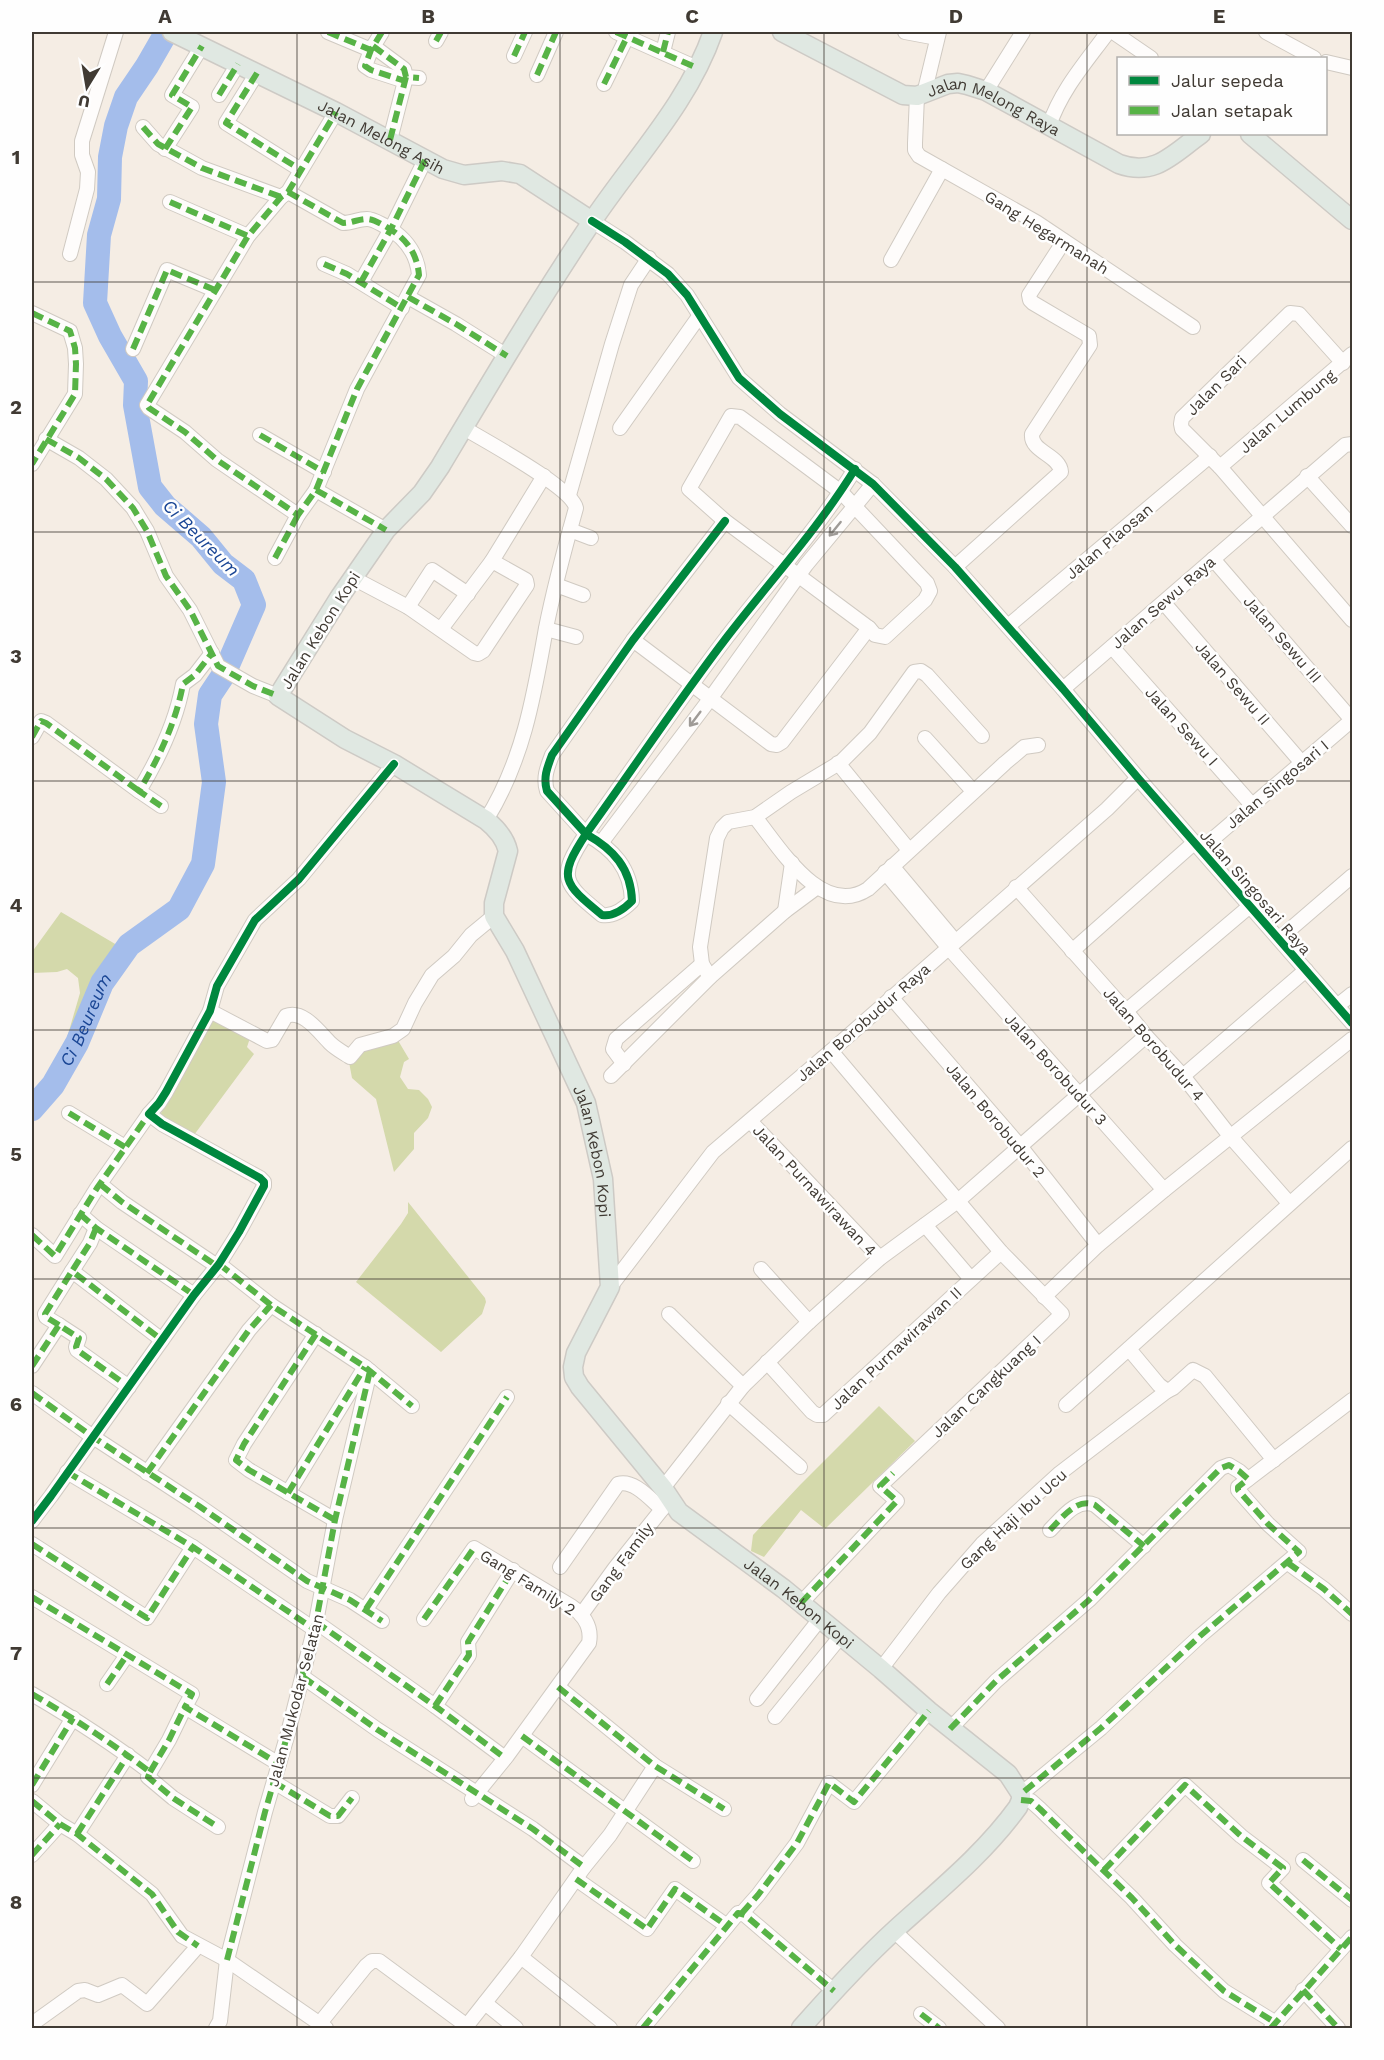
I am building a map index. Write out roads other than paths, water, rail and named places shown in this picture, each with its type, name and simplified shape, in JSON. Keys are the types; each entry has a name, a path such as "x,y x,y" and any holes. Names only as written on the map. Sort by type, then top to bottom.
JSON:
{"main road":[{"path":"592,221 676,106 713,32"},
{"name":"Jalan Melong Raya","path":"782,32 903,95 920,95 948,84 958,83 986,91 1119,164 1137,169 1152,168 1200,135"},
{"name":"Jalan Melong Asih","path":"178,34 336,112 443,169 464,175 502,171 520,174 592,221"},
{"path":"1251,135 1353,220"},
{"name":"Jalan Kebon Kopi","path":"592,221 440,467 422,493 386,530 278,696 345,739 394,764 486,820 506,842 508,850 494,903 494,916 516,951 586,1103 603,1179 610,1287 576,1353 573,1366 574,1377 580,1387 665,1498 688,1519 801,1603 1008,1774 1021,1797"},
{"path":"801,2028 894,1931 986,1848 1011,1816 1021,1797"}],"street":[{"path":"69,254 87,189 88,172 82,155 82,141 116,32"},
{"path":"334,32 372,48 404,69 410,79 390,140"},
{"path":"382,32 372,48 365,65 366,68 410,79"},
{"path":"514,56 525,32"},
{"path":"537,75 556,32"},
{"path":"663,52 668,32"},
{"path":"905,32 938,35 920,95"},
{"path":"986,91 1023,32"},
{"path":"1049,126 1055,106 1108,32"},
{"path":"1113,32 1150,57"},
{"path":"1266,32 1291,54 1308,57"},
{"path":"604,84 621,34 697,68"},
{"path":"165,148 191,110 191,106 172,95 202,46"},
{"path":"1327,62 1353,68"},
{"path":"219,95 238,64"},
{"path":"257,73 226,123 301,170"},
{"name":"Gang Hegarmanah","path":"920,95 915,150 919,156 1036,222 1193,327"},
{"path":"298,515 217,460 185,432 147,405 248,236 285,195 336,112"},
{"path":"143,127 158,144 202,168 285,195 343,223 374,220 404,239 411,249 418,270 419,275 405,303 357,389 316,490 298,515 275,558"},
{"path":"361,282 391,229 425,160"},
{"path":"891,260 942,170"},
{"path":"170,202 248,236"},
{"name":"Jalan Singosari Raya","path":"592,221 649,258 668,274 687,295 739,378 780,414 873,484 955,567 1353,1023"},
{"path":"955,567 1061,472 1059,465 1034,444 1031,439 1032,434 1090,345 1090,341 1089,336 1033,303 1029,296 1064,241"},
{"path":"569,495 586,440 595,400 631,285 649,258"},
{"path":"324,264 405,303 456,324 507,356"},
{"path":"133,349 167,270 215,290"},
{"path":"32,313 70,331 75,348 76,364 75,394 32,464"},
{"name":"Jalan Sari","path":"1348,359 1299,314 1286,315 1182,418 1180,424 1182,429 1220,467 1353,620"},
{"path":"620,428 700,315"},
{"name":"Jalan Lumbung","path":"1220,467 1348,359"},
{"path":"731,416 740,417 841,492 855,505 927,583 930,591 925,600 885,637 874,635 869,628 802,570 724,521 689,489 731,416"},
{"path":"464,428 544,476 569,495 575,501 576,508 517,758 486,820"},
{"path":"260,435 324,472"},
{"path":"46,439 79,458 106,479 133,508 147,531 166,576 189,610 223,670 278,696"},
{"name":"Jalan Sewu Raya","path":"1063,689 1307,476 1349,444"},
{"name":"Jalan Plaosan","path":"1008,626 1210,456"},
{"path":"724,521 633,640 552,756 545,775 547,791 586,834 601,843 621,862 628,877 632,889 632,900 624,910 602,915 576,894 568,882 567,873 571,857 586,834 727,638 841,492 855,470"},
{"path":"441,629 492,561 544,476"},
{"path":"1307,476 1353,526"},
{"path":"601,843 710,699 802,570 873,484"},
{"path":"316,490 386,530"},
{"path":"570,530 591,538"},
{"name":"Jalan Sewu III","path":"1214,559 1352,720"},
{"path":"353,578 408,607 478,654 483,651 527,585 526,580 492,561"},
{"path":"408,607 432,570 468,594"},
{"path":"556,585 583,596"},
{"name":"Jalan Sewu II","path":"1164,603 1302,763"},
{"path":"633,640 771,744 777,745 782,742 869,628"},
{"path":"546,629 576,637"},
{"name":"Jalan Sewu I","path":"1112,647 1252,805"},
{"path":"139,791 161,750 173,721 183,684 195,675 212,653"},
{"path":"710,977 702,964 701,939 717,838 728,822 755,817 838,763 859,746 870,733 914,672 921,671 927,675 982,736"},
{"name":"Jalan Singosari I","path":"1072,951 1198,845 1252,805 1352,720"},
{"path":"32,737 41,721 46,723 161,806"},
{"path":"925,738 974,791"},
{"path":"755,817 792,863 816,888 839,896 859,895 1024,747 1038,746"},
{"path":"838,763 909,850"},
{"path":"32,1235 55,1256 125,1147 148,1114 159,1103 210,1011 217,986 255,920 299,879 394,764"},
{"name":"Jalan Borobudur Raya","path":"610,1287 712,1152 1107,809 1138,778"},
{"path":"785,910 792,863"},
{"name":"Jalan Borobudur 3","path":"889,869 1078,1095 1164,1190"},
{"path":"1280,938 1353,876"},
{"name":"Jalan Borobudur 4","path":"1016,887 1183,1076 1230,1136 1289,1203"},
{"path":"611,1076 710,977 785,910 816,888"},
{"path":"1126,1011 1250,906"},
{"path":"210,1011 267,1041 272,1040 286,1016 293,1014 304,1018 332,1045 351,1057 360,1045 393,1036 403,1029 432,975 454,956 471,935 494,916"},
{"path":"624,1064 613,1049 616,1039 702,964"},
{"path":"1183,1076 1306,970"},
{"path":"1337,1006 1353,994"},
{"name":"Jalan Borobudur 2","path":"891,997 1020,1146 1098,1245"},
{"path":"651,1008 663,1024"},
{"name":"Gang Family","path":"581,1615 665,1498 728,1403 743,1386 880,1258 959,1200 1146,1036"},
{"path":"831,1051 1001,1251 1044,1297 1098,1245 1230,1136 1353,1039"},
{"path":"69,1113 125,1147"},
{"path":"32,1521 218,1265 264,1185 264,1182 162,1125 148,1114"},
{"name":"Jalan Purnawirawan 4","path":"750,1121 880,1258"},
{"path":"1066,1405 1353,1148"},
{"path":"100,1184 122,1202 218,1265 271,1305 367,1369 412,1406"},
{"path":"80,1214 96,1228 194,1295"},
{"path":"925,1225 971,1279"},
{"path":"96,1228 90,1243 45,1314 46,1317 79,1338 77,1350 129,1387"},
{"name":"Jalan Purnawirawan II","path":"767,1362 812,1412 824,1415 1001,1251"},
{"path":"761,1269 809,1322"},
{"path":"72,1271 162,1340"},
{"name":"Jalan Cangkuang I","path":"801,1603 897,1501 880,1486 1062,1314 1044,1297"},
{"path":"147,1473 249,1329 271,1305"},
{"path":"669,1314 743,1386"},
{"path":"32,1366 59,1325"},
{"path":"316,1334 236,1458 249,1470 335,1520"},
{"path":"1129,1349 1159,1385 1167,1391"},
{"path":"288,1493 367,1369"},
{"name":"Jalan Mukodar Selatan","path":"216,2028 220,2021 227,1960 315,1625 367,1369"},
{"name":"Gang Haji Ibu Ucu","path":"881,1669 939,1593 982,1544 1060,1473 1173,1388 1193,1370 1205,1376 1274,1460"},
{"path":"32,1393 93,1437 199,1506 307,1581 366,1608 382,1621"},
{"path":"366,1608 507,1397"},
{"path":"1353,1400 1238,1487 1238,1490 1268,1524 1299,1552 1200,1636 1101,1728 1021,1797 1031,1802 1104,1870 1175,1945 1224,1991 1273,2026 1353,1937"},
{"path":"728,1403 800,1467"},
{"path":"951,1729 996,1682 1089,1600 1221,1468 1229,1465 1248,1479"},
{"path":"67,1472 193,1547 315,1625 435,1706 505,1758"},
{"path":"560,1567 618,1484 626,1483 665,1498"},
{"path":"1050,1530 1076,1506 1089,1503 1095,1505 1144,1546"},
{"path":"32,1544 147,1618 193,1547"},
{"name":"Gang Family 2","path":"424,1619 474,1548 561,1599 581,1615"},
{"path":"1288,1563 1353,1614"},
{"path":"435,1706 469,1654 468,1642 513,1570"},
{"path":"32,1596 192,1694 148,1777 218,1827"},
{"path":"475,1796 522,1736 589,1643 590,1627 581,1615"},
{"path":"757,1699 820,1619"},
{"path":"775,1717 841,1636"},
{"path":"107,1684 127,1655"},
{"path":"303,1677 475,1796 533,1828 584,1867"},
{"path":"558,1687 654,1766 724,1809"},
{"path":"32,1694 73,1718 150,1772"},
{"path":"185,1707 279,1764"},
{"path":"643,2028 727,1926 758,1895 797,1843 829,1783 854,1802 929,1711"},
{"path":"32,1785 73,1718"},
{"path":"522,1736 693,1861"},
{"path":"77,1834 128,1755"},
{"path":"32,1801 152,1894 178,1932 198,1946 227,1960 316,2025 366,1966 372,1961 379,1961 466,2027 521,1957 584,1867 627,1812 654,1766"},
{"path":"274,1782 330,1816 338,1816 352,1798"},
{"path":"1104,1870 1185,1785 1241,1836 1283,1868 1269,1883 1341,1949"},
{"path":"32,1855 60,1824"},
{"path":"1303,1860 1353,1900"},
{"path":"576,1880 647,1929 675,1888 727,1926"},
{"path":"740,1913 834,1991"},
{"path":"894,1931 998,2028"},
{"path":"38,2024 78,1990 98,1995 122,1985 147,2004 198,1946"},
{"path":"521,1957 610,2028"},
{"path":"1304,1990 1338,2028"},
{"path":"484,2003 516,2028"},
{"path":"921,2014 939,2028"}],"waterway":[{"name":"Ci Beureum","path":"32,1109 53,1085 77,1043 102,983 129,945 179,909 203,864 214,782 206,724 210,695 224,674 254,605 244,580 223,564 201,537 165,506 150,487 135,405 136,381 110,336 95,303 99,235 109,199 110,157 116,126 126,97 166,33 169,32"}]}
